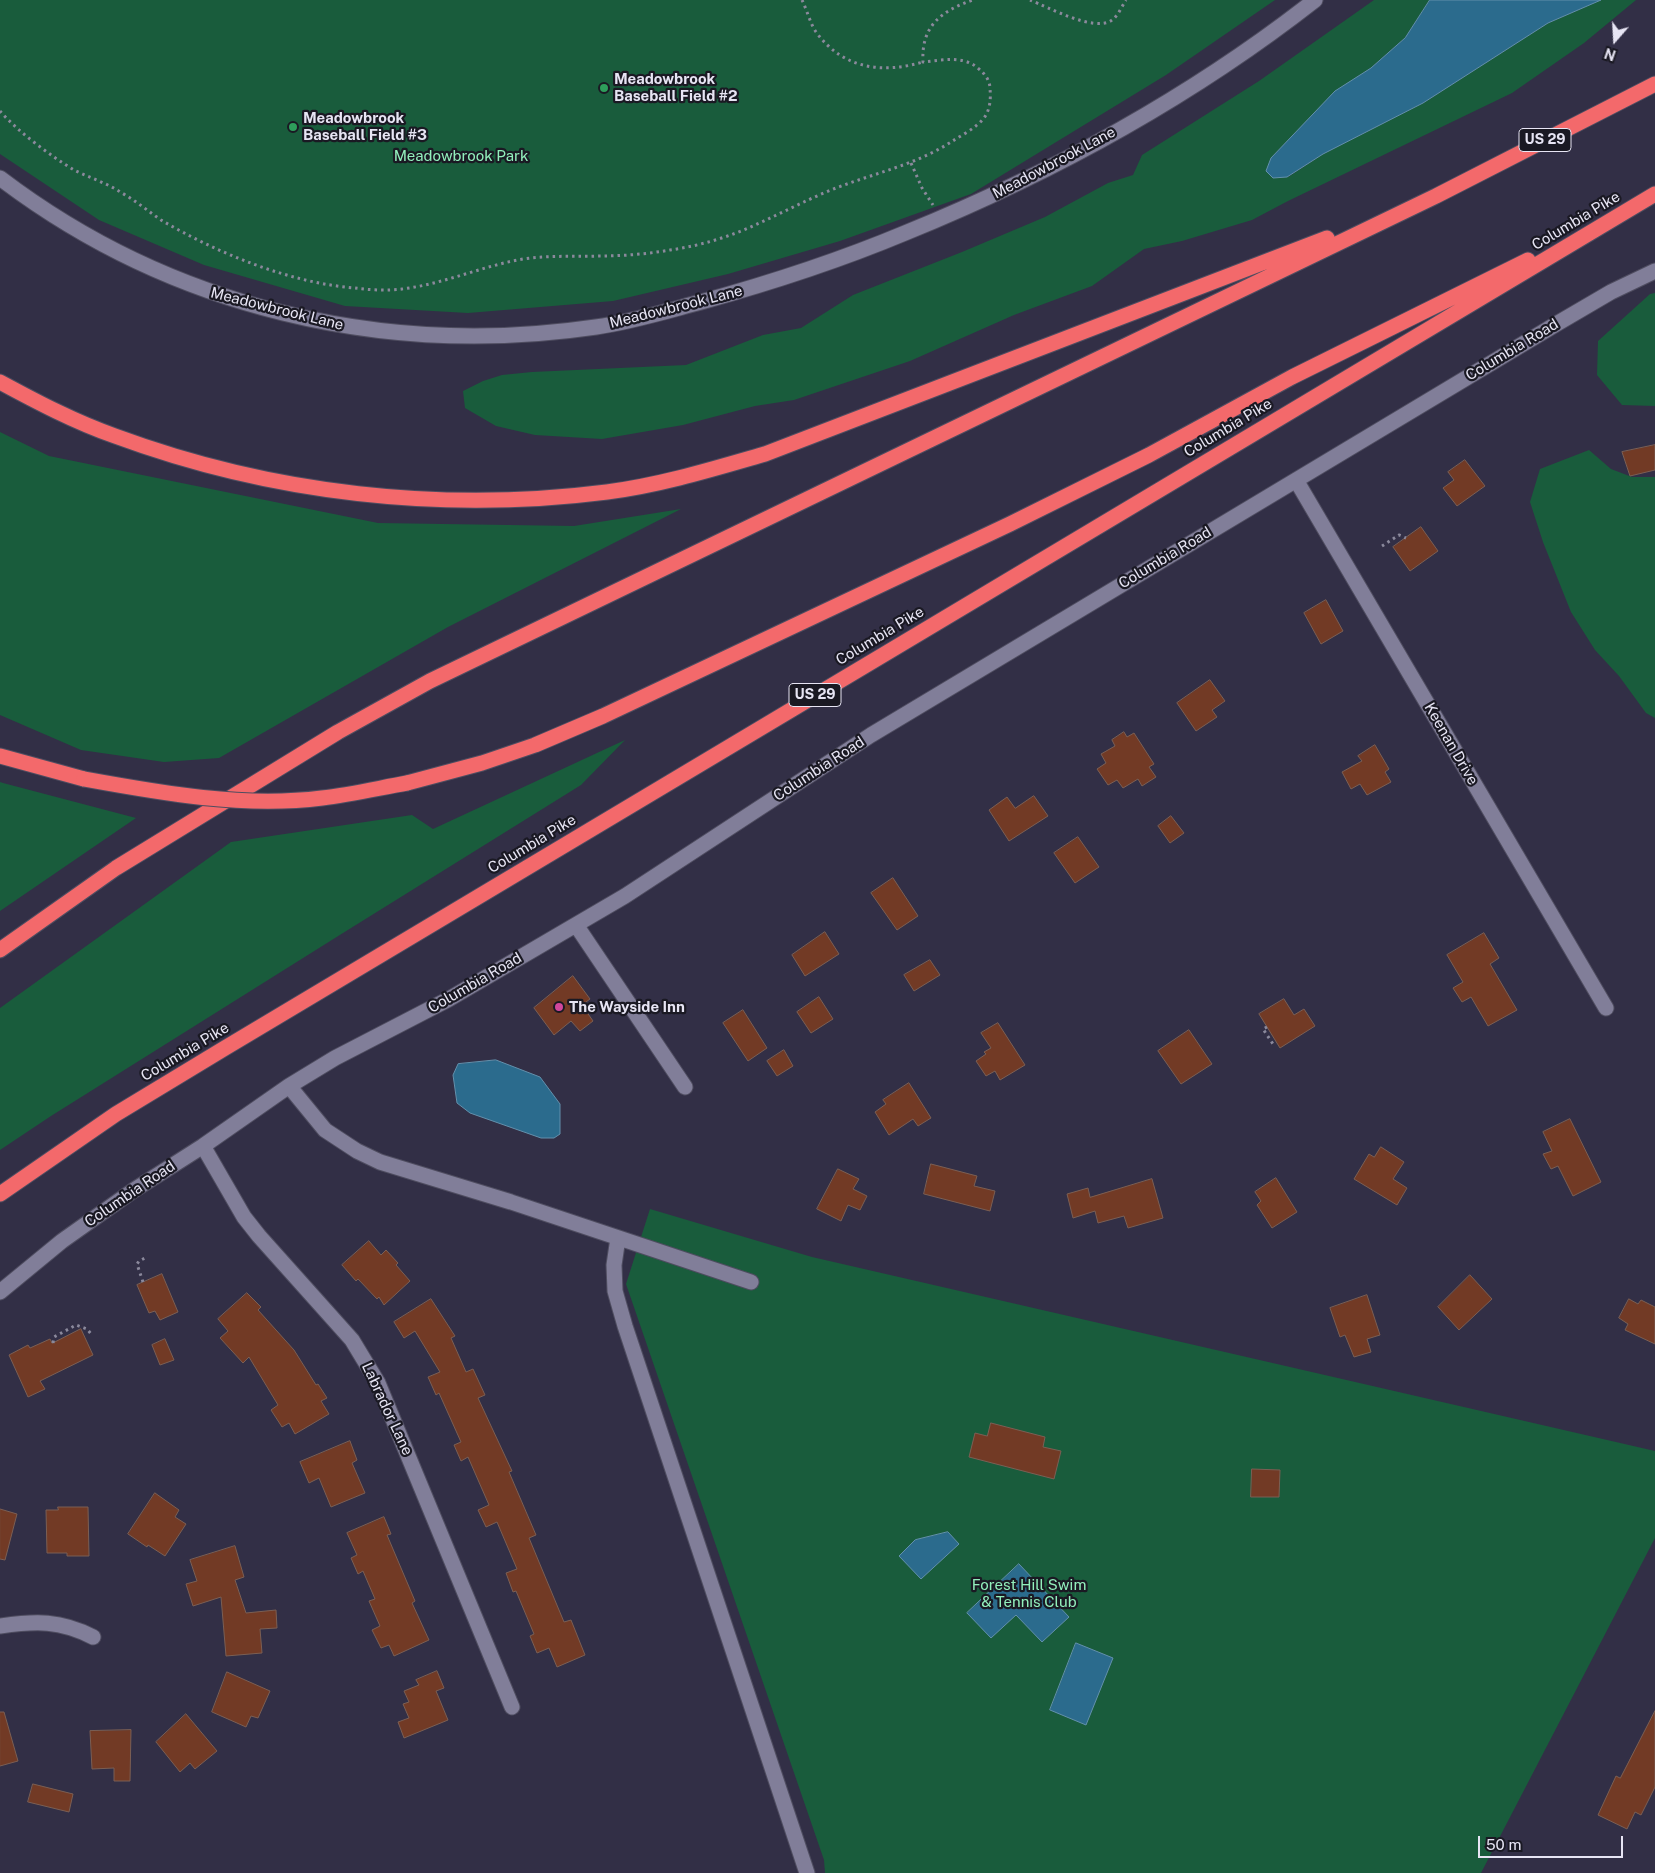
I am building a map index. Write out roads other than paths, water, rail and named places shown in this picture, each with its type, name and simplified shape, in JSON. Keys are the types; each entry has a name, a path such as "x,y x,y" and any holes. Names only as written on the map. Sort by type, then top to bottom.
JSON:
{"highway":[{"name":"US 29","path":"0,950 116,868 338,732 430,681 1436,196 1655,84"},
{"name":"Columbia Pike","path":"0,1194 116,1114 208,1058 1655,194"},
{"path":"0,382 37,402 113,436 178,458 253,477 318,489 398,498 474,501 608,492 681,478 766,454 1436,196"},
{"path":"0,756 84,779 138,789 202,798 268,801 321,798 407,783 482,763 535,745 612,712 1010,524 1148,455 1301,373 1636,205"}],"street":[{"name":"Meadowbrook Lane","path":"0,178 57,218 99,243 150,268 203,290 256,307 348,327 402,334 470,336 540,334 600,327 767,284 867,249 942,218 1048,168 1135,120 1213,73 1315,0"},
{"name":"Columbia Road","path":"0,1292 62,1241 134,1190 203,1146 289,1086 335,1058 448,999 625,896 870,735 1590,304 1655,271"},
{"name":"Keenan Drive","path":"1296,480 1606,1008"},
{"path":"576,925 685,1088"},
{"path":"289,1086 325,1130 342,1142 380,1162 512,1202 751,1282"},
{"name":"Labrador Lane","path":"203,1146 244,1217 352,1340 378,1383 512,1707"},
{"path":"618,1238 614,1265 616,1291 625,1326 807,1873"},
{"path":"0,1626 33,1621 56,1623 93,1636"}],"water":[{"path":"1430,0 1601,0 1548,23 1423,103 1323,154 1287,177 1273,178 1266,171 1271,158 1335,91 1371,68 1405,38"},
{"path":"496,1060 540,1077 560,1104 560,1134 554,1138 541,1138 470,1113 457,1103 453,1075 458,1064"},
{"path":"948,1532 959,1544 921,1579 899,1556 915,1540"},
{"path":"1019,1564 1069,1617 1042,1642 1016,1615 991,1638 967,1613"},
{"path":"1076,1643 1113,1658 1086,1725 1050,1710"}],"place":[{"name":"Meadowbrook Baseball Field #2","path":"604,88"},
{"name":"Meadowbrook Baseball Field #3","path":"293,127"},
{"name":"The Wayside Inn","path":"559,1007"}],"park label":[{"name":"Meadowbrook Park","path":"461,156"},
{"name":"Forest Hill Swim & Tennis Club","path":"1029,1594"}]}
